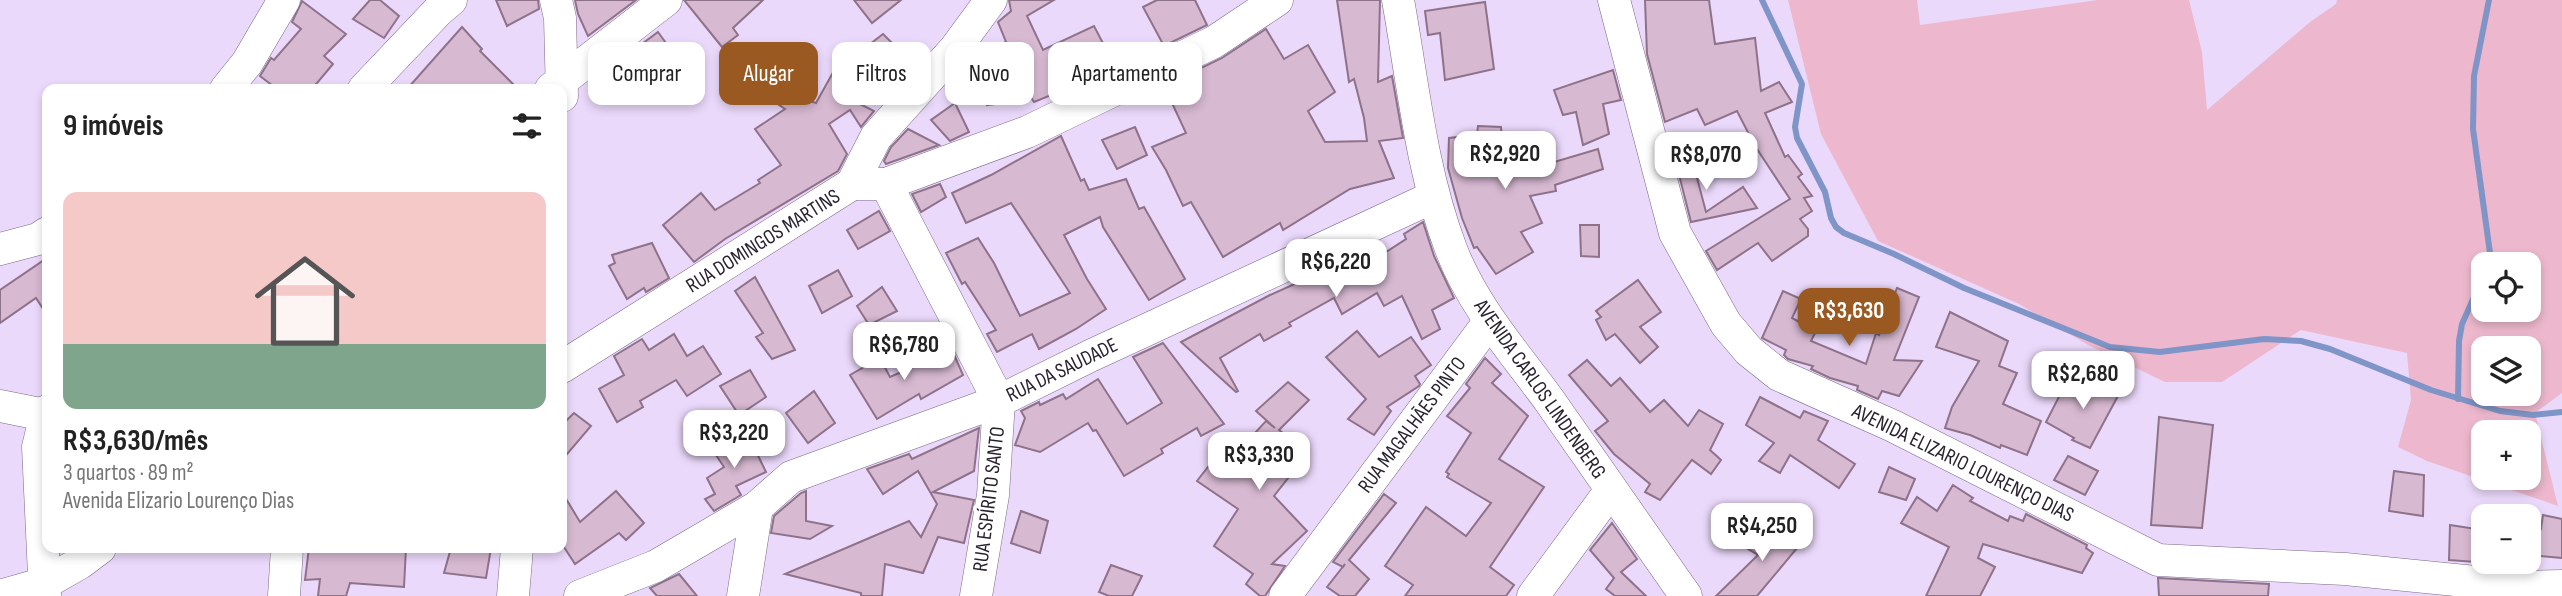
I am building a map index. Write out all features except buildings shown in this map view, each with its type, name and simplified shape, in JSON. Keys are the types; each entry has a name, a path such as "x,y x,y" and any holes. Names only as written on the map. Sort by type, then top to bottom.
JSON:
{"street":[{"path":"230,84 247,62 284,0"},
{"path":"556,0 560,18 559,84"},
{"path":"564,84 666,0"},
{"path":"852,184 876,137 955,49 991,0"},
{"name":"RUA DOMINGOS MARTINS","path":"567,364 852,184 886,184 1027,132 1214,42 1278,0"},
{"name":"AVENIDA CARLOS LINDENBERG","path":"1398,0 1433,197 1470,290 1489,322 1547,398 1686,596"},
{"name":"AVENIDA ELIZARIO LOURENÇO DIAS","path":"1614,0 1675,233 1726,324 1749,351 1779,375 1904,431 2158,560 2345,569 2525,587 2562,586"},
{"path":"368,84 437,4"},
{"path":"886,184 999,401"},
{"name":"RUA DA SAUDADE","path":"580,596 656,566 757,507 791,477 999,401 1433,197"},
{"path":"0,249 42,236"},
{"name":"RUA MAGALHÃES PINTO","path":"1285,596 1489,322"},
{"name":"RUA ESPÍRITO SANTO","path":"976,596 993,495 999,401"},
{"path":"0,406 42,412"},
{"path":"42,430 38,447 42,529"},
{"path":"1533,596 1611,491"},
{"path":"743,596 757,507"},
{"path":"43,553 45,590"},
{"path":"0,596 45,590 94,553"},
{"path":"284,596 287,553"},
{"path":"513,596 517,553"}],"shaded area":[{"path":"1788,0 1917,0 1920,25 2098,0 2189,0 2202,52 2207,110 2310,22 2336,4 2337,0 2562,0 2562,393 2535,413 2537,420 2471,420 2471,476 2427,461 2398,447 2411,400 2407,353 2301,330 2222,382 2165,382 2088,345 2019,304 1878,241 1821,134"},
{"path":"2541,437 2558,506 2511,490 2541,490"}],"waterway":[{"path":"1762,0 1802,84 1795,127 1797,138 1825,192 1831,218 1836,227 1844,233 1964,288 2110,347 2160,352 2264,339 2301,341 2330,349 2431,390 2500,411 2533,415 2562,412"},
{"path":"2489,0 2474,76 2473,129 2490,252"},
{"path":"2458,399 2459,341 2462,324 2471,304"}]}
